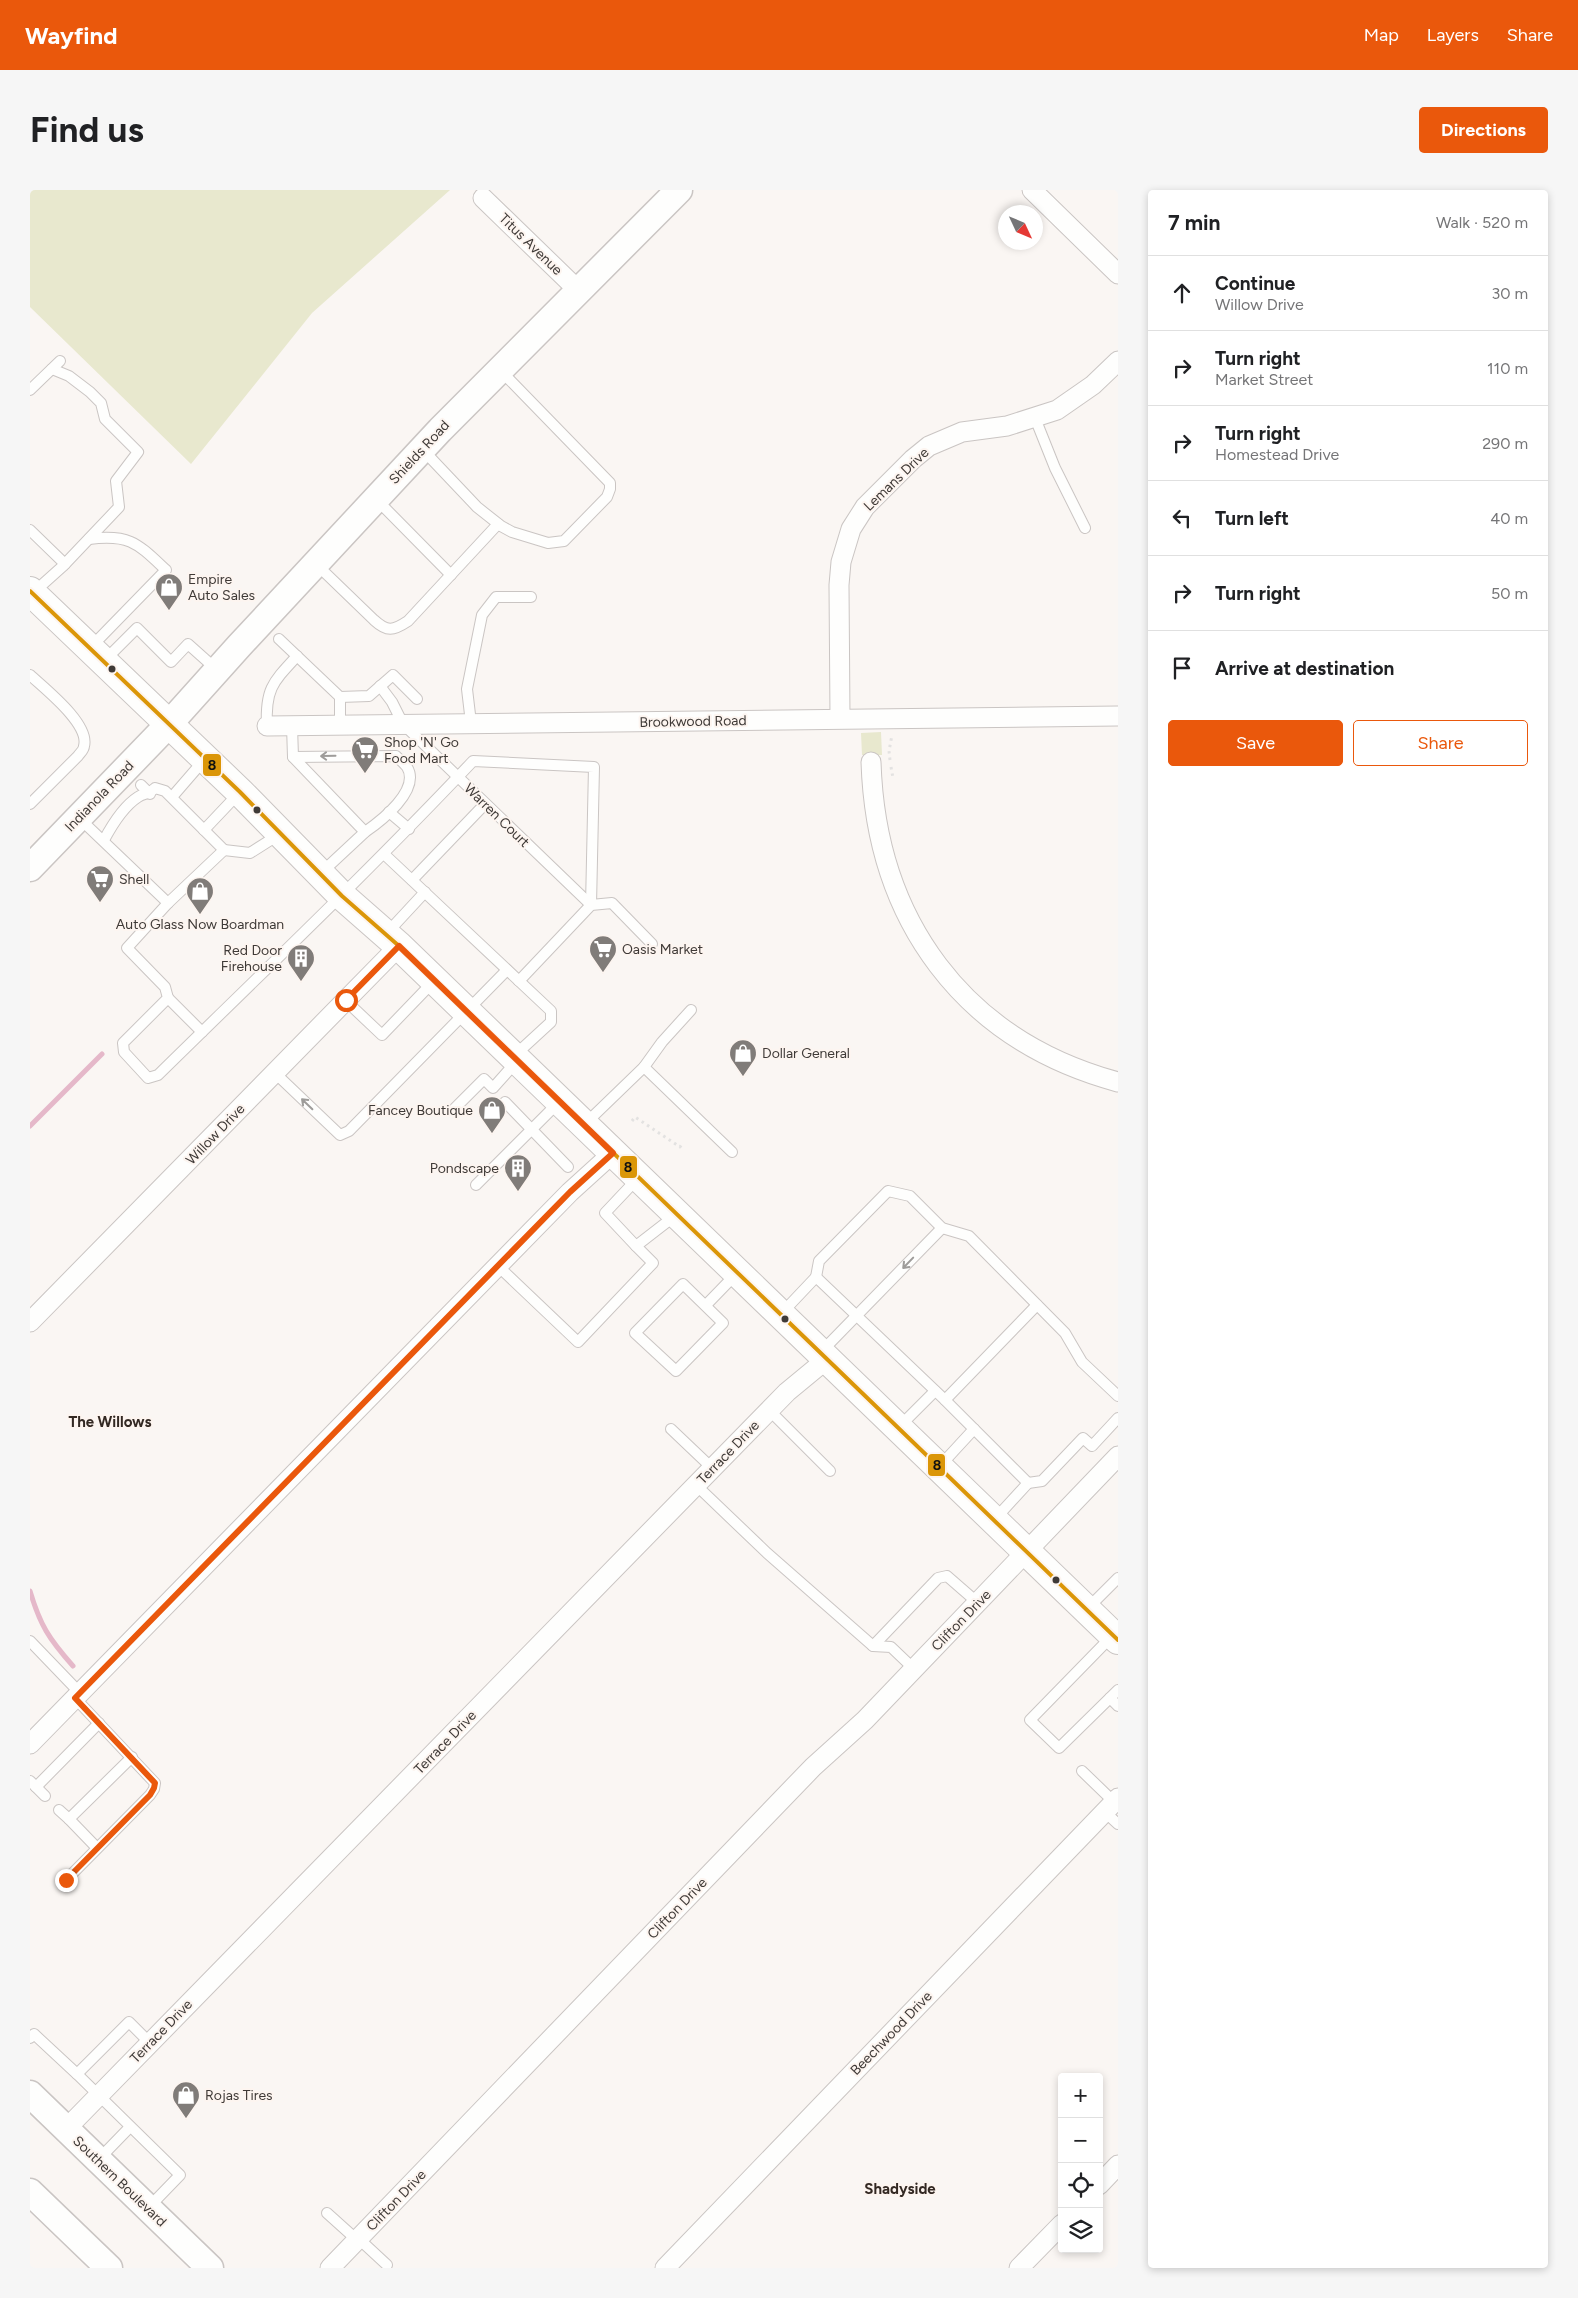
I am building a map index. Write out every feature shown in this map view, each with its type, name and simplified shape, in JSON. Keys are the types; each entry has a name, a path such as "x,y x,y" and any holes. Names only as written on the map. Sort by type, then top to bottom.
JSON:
{"main road":[{"name":"Shields Road","path":"169,724 315,563 422,449 679,190"},
{"path":"31,594 240,792 342,896 392,940 584,1124 1115,1638"},
{"name":"Indianola Road","path":"30,868 169,724"},
{"name":"Southern Boulevard","path":"30,2094 210,2268"},
{"path":"30,2192 109,2268"}],"street":[{"path":"1032,190 1118,274"},
{"name":"Titus Avenue","path":"483,198 579,291"},
{"name":"Lemans Drive","path":"840,718 839,585 844,550 856,520 878,493 929,446 962,432 1007,426 1056,410 1078,397 1118,361"},
{"name":"Brookwood Road","path":"267,726 1118,716"},
{"path":"871,762 875,820 889,874 900,902 930,956 971,1002 1018,1038 1071,1067 1118,1082"},
{"name":"Willow Drive","path":"30,1322 346,1000 392,940"},
{"path":"30,1744 570,1192 613,1153"},
{"name":"Terrace Drive","path":"66,2129 712,1468 824,1356"},
{"name":"Clifton Drive","path":"330,2268 813,1767 864,1720 1118,1456"},
{"name":"Beechwood Drive","path":"664,2268 1114,1809"},
{"path":"1103,2181 1118,2165"},
{"path":"1019,2268 1058,2228"}],"lane":[{"path":"30,390 60,361"},
{"path":"31,594 65,564 119,507 116,481 138,452 105,419 102,404 90,392 69,376 52,368"},
{"path":"422,449 477,507 498,524 512,532 548,543 564,541 601,503 610,489 610,483 500,370"},
{"path":"1036,418 1055,468 1085,528"},
{"path":"375,499 451,575"},
{"path":"315,563 383,628 391,629 408,620 498,524"},
{"path":"30,530 65,564"},
{"path":"89,539 108,536 126,538 142,548 166,570 97,655"},
{"path":"470,723 467,689 482,615 496,597 531,598"},
{"path":"97,655 137,628 171,662 188,644 217,670"},
{"path":"279,639 340,697 369,696 393,675 417,699"},
{"path":"267,726 266,705 273,682 297,656"},
{"path":"30,675 74,718 84,734 84,747 30,804"},
{"name":"Warren Court","path":"380,686 392,702 403,724 591,905"},
{"path":"340,697 340,725"},
{"path":"292,726 294,757 365,832"},
{"path":"294,757 396,756 408,768 409,784 404,796 389,812 320,874"},
{"path":"172,797 205,759"},
{"path":"168,998 123,1042 124,1052 148,1078 158,1075 342,896 473,762 594,767 591,905"},
{"path":"140,785 150,794"},
{"path":"104,840 113,823 139,796 150,794 155,788 165,791 172,797 224,850 250,853 281,834"},
{"path":"204,830 240,792"},
{"path":"412,880 485,804"},
{"path":"389,812 409,829"},
{"path":"78,817 168,903"},
{"path":"202,1032 168,998 165,987 126,948 168,903 224,850"},
{"path":"384,854 551,1011 551,1022 516,1059 493,1088 484,1079 453,1110"},
{"path":"392,940 425,892"},
{"path":"519,981 591,905 612,903 652,944"},
{"path":"275,1073 340,1135 349,1131 507,970"},
{"path":"346,1000 382,1035 435,981"},
{"path":"584,1124 644,1067 662,1042 691,1010"},
{"path":"644,1067 732,1152"},
{"path":"476,1185 560,1101"},
{"path":"504,1102 568,1167"},
{"path":"498,1266 578,1342 653,1263 606,1213 639,1177"},
{"path":"780,1314 816,1277 820,1261 888,1192 910,1196 942,1228 968,1236 1066,1334 1082,1362 1118,1396"},
{"path":"636,1246 677,1214"},
{"path":"824,1356 856,1316 942,1228"},
{"path":"706,1305 737,1273"},
{"path":"816,1277 945,1400 1028,1483"},
{"path":"683,1284 706,1305 723,1323 676,1371 636,1333 683,1284"},
{"path":"945,1400 1037,1305"},
{"path":"898,1428 935,1391"},
{"path":"769,1410 830,1471"},
{"path":"994,1520 1028,1483 1042,1482 1083,1438 1092,1446 1118,1418"},
{"path":"672,1429 712,1468"},
{"path":"939,1467 974,1429"},
{"path":"696,1485 767,1553 874,1646 891,1647 914,1669"},
{"path":"874,1646 938,1578 947,1576 978,1603"},
{"path":"1086,1610 1118,1578"},
{"path":"1115,1638 1030,1720 1059,1748 1118,1690"},
{"path":"30,1641 78,1695 99,1723 155,1783 154,1788 66,1880"},
{"path":"1110,1698 1118,1706"},
{"path":"45,1796 33,1784 99,1723"},
{"path":"69,1819 132,1757"},
{"path":"1082,1771 1114,1809"},
{"path":"59,1810 98,1848"},
{"path":"77,2074 129,2022 150,2043"},
{"path":"30,2038 34,2034 180,2175 148,2208"},
{"path":"98,2160 130,2127"},
{"path":"327,2212 387,2265"}],"path":[{"path":"893,778 889,751 894,718"},
{"path":"632,1121 635,1117 680,1146 682,1144"}],"green space":[{"path":"30,190 450,190 312,313 191,464 30,307"},
{"path":"881,732 882,755 862,755 861,733"}],"waterway":[{"path":"30,1126 102,1054"},
{"path":"30,1591 46,1631 73,1666"}],"transit line":[{"name":"8","path":"30,591 240,792 342,896 399,946 1118,1640"}],"place":[{"name":"Empire Auto Sales","path":"169,611"},
{"name":"Shop 'N' Go Food Mart","path":"365,774"},
{"name":"Shell","path":"100,903"},
{"name":"Auto Glass Now Boardman","path":"200,915"},
{"name":"Oasis Market","path":"603,973"},
{"name":"Red Door Firehouse","path":"301,982"},
{"name":"Dollar General","path":"743,1077"},
{"name":"Fancey Boutique","path":"492,1134"},
{"name":"Pondscape","path":"518,1192"},
{"name":"Rojas Tires","path":"186,2119"}],"district":[{"name":"The Willows","path":"110,1422"},
{"name":"Shadyside","path":"900,2189"}],"route":[{"path":"66,1880 150,1795 155,1783 75,1698 570,1192 613,1153 399,946 346,1000"}]}
